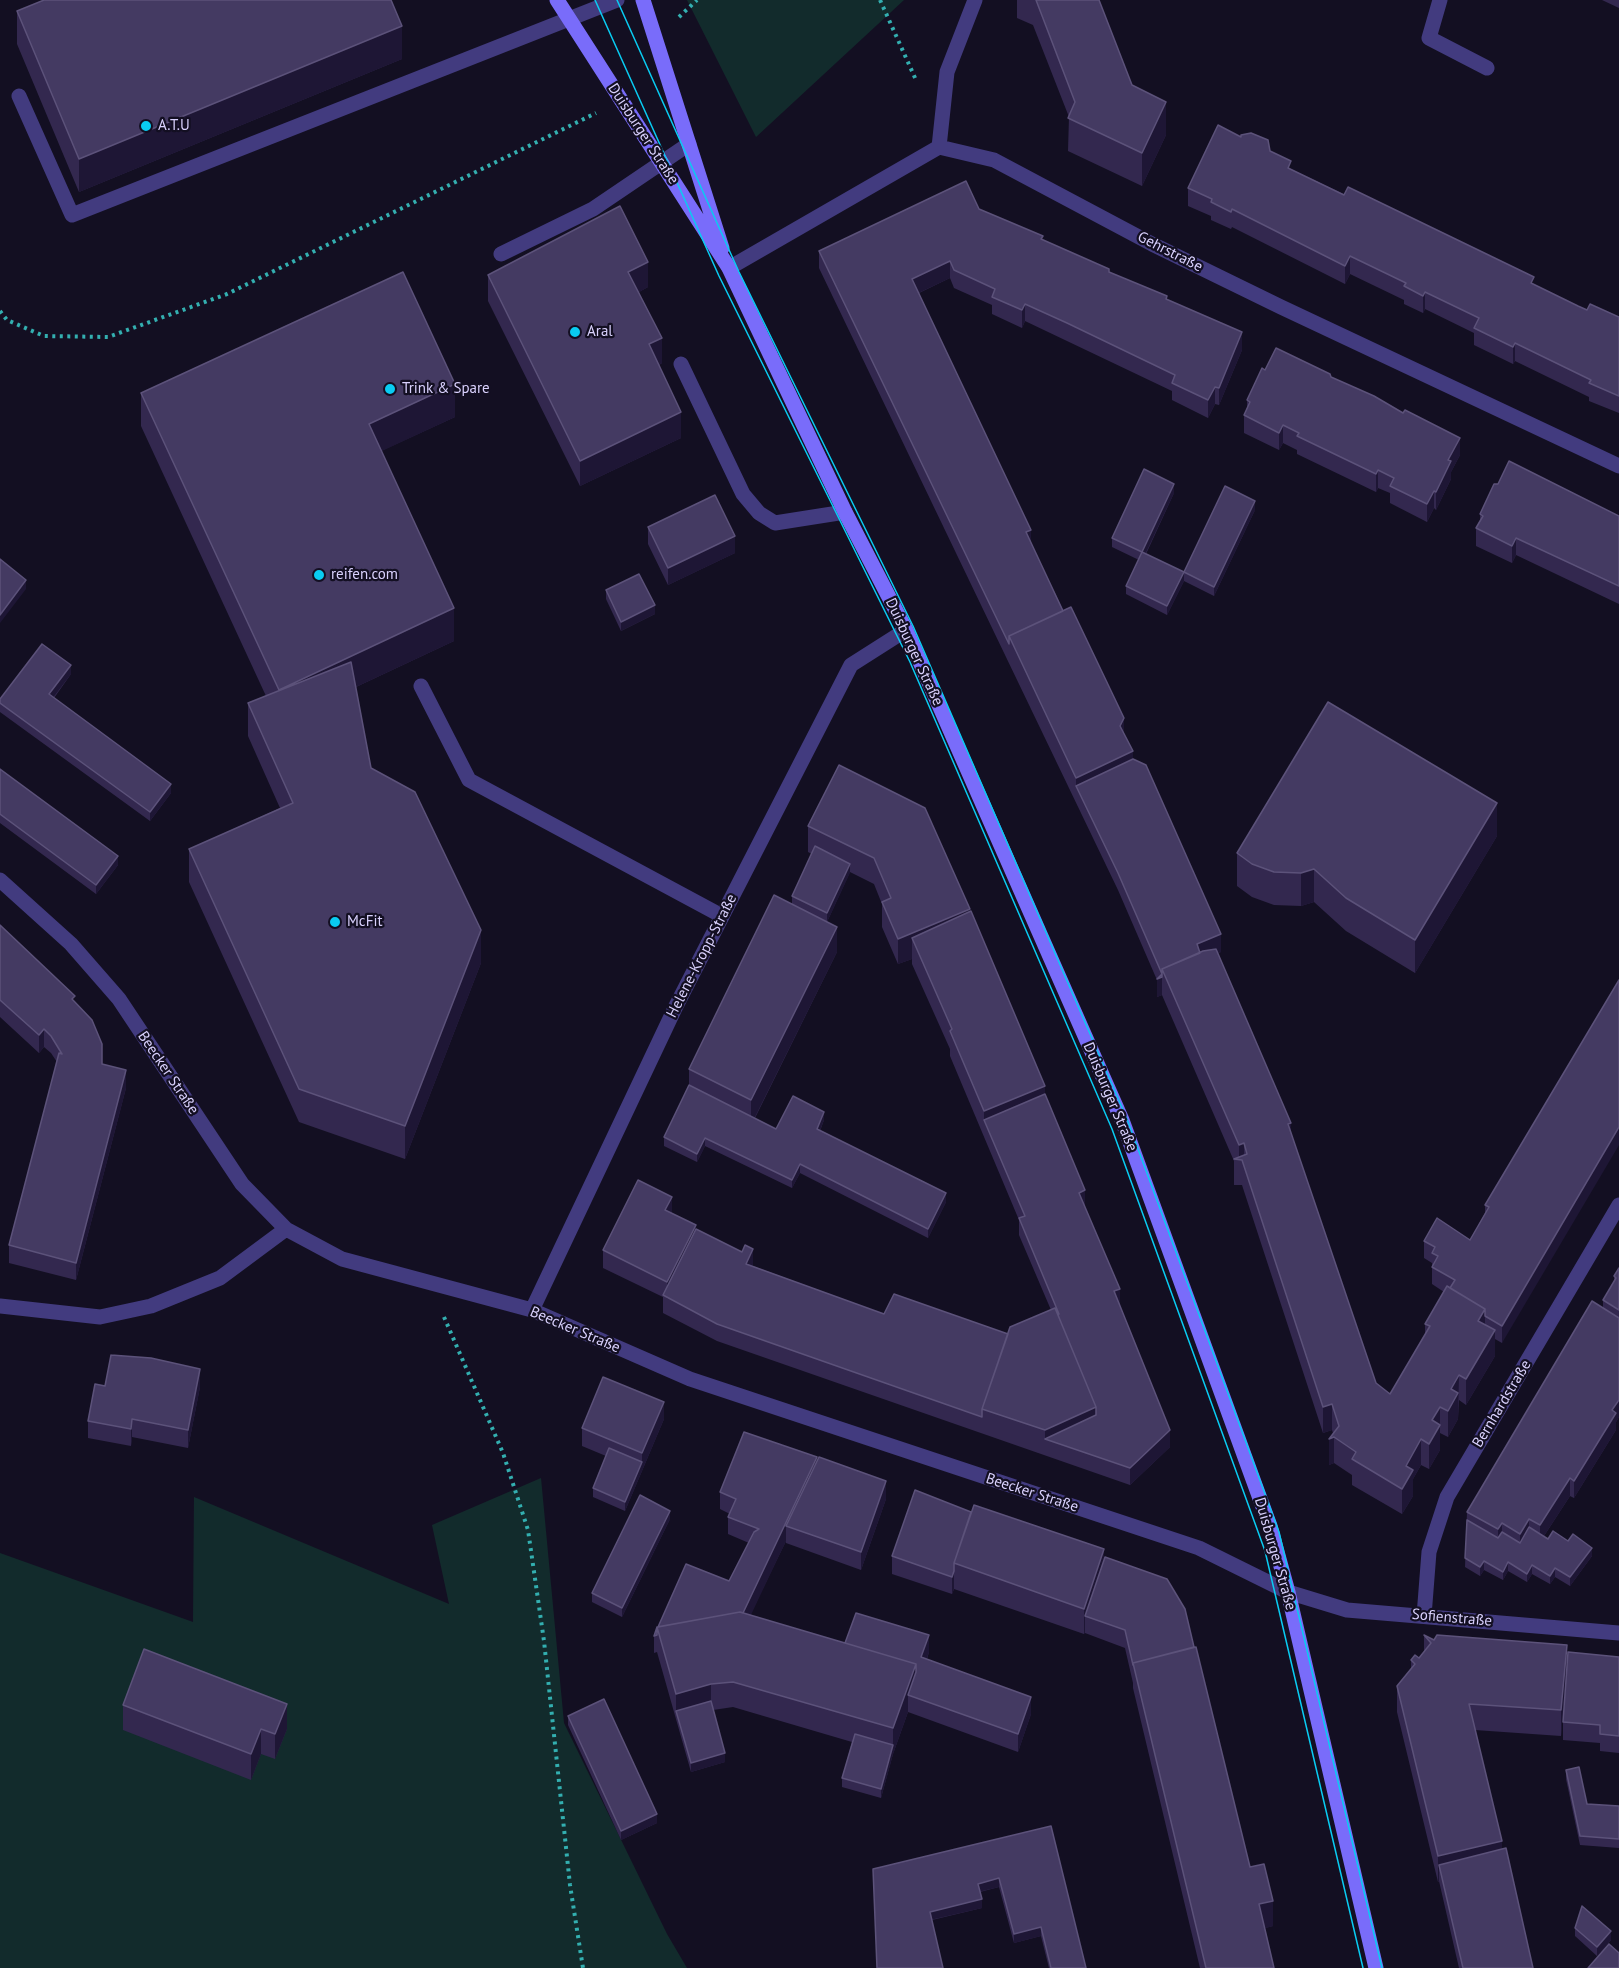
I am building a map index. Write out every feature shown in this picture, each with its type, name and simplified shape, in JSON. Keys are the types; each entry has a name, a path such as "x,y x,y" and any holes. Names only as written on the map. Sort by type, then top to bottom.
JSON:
{"main road":[{"name":"Duisburger Straße","path":"558,0 729,268 845,512 906,630 1122,1120 1270,1526 1288,1592 1376,1968"},
{"name":"Duisburger Straße","path":"643,0 729,268"}],"street":[{"path":"20,96 72,215 617,0"},
{"path":"729,268 939,147 947,72 975,0"},
{"path":"1440,0 1430,38 1487,68"},
{"path":"501,254 593,209 689,144"},
{"name":"Gehrstraße","path":"939,147 994,160 1152,244 1270,302 1619,466"},
{"path":"681,364 742,494 759,513 775,522 845,512"},
{"name":"Helene-Kropp-Straße","path":"532,1310 676,1006 851,665 906,630"},
{"path":"421,686 469,780 722,916"},
{"name":"Beecker Straße","path":"0,880 71,944 119,999 242,1184 285,1229 342,1259 532,1310 690,1379 1199,1548 1288,1592"},
{"name":"Bernhardstraße","path":"1424,1616 1429,1552 1447,1497 1619,1205"},
{"path":"0,1306 100,1317 152,1306 220,1278 285,1229"},
{"name":"Sofienstraße","path":"1288,1592 1347,1610 1619,1633"}],"path":[{"path":"880,0 917,83"},
{"path":"0,311 7,320 44,336 108,337 227,294 621,101"},
{"path":"428,1282 503,1453 528,1530 544,1641 570,1885 583,1968"}],"green space":[{"path":"687,0 904,0 756,137"},
{"path":"541,1478 564,1723 667,1934 687,1968 0,1968 0,1553 193,1622 194,1497 449,1604 432,1525"}],"building":[{"name":"A.T.U","path":"44,0 391,0 402,26 79,159 17,11"},
{"path":"1036,0 1099,0 1132,85 1166,102 1142,153 1068,118 1075,102"},
{"path":"1218,125 1241,137 1241,135 1251,133 1268,140 1270,151 1291,161 1288,168 1344,195 1348,187 1534,277 1531,283 1578,306 1587,310 1590,304 1619,317 1619,396 1589,383 1591,380 1515,343 1513,347 1474,328 1479,318 1425,292 1423,296 1404,286 1406,283 1350,256 1345,266 1232,209 1231,212 1211,202 1212,199 1188,188"},
{"path":"966,181 979,209 1043,236 1041,239 1109,269 1109,272 1167,296 1166,299 1242,332 1219,388 1215,387 1208,400 1172,383 1175,375 1067,323 1025,304 1022,310 992,297 995,289 954,270 950,261 912,279 1031,530 1026,532 1063,611 1009,636 1009,644 819,251"},
{"name":"Aral","path":"620,206 648,262 628,272 662,338 649,344 681,412 580,461 488,275"},
{"path":"403,272 455,384 369,424 454,608 279,690 141,393"},
{"path":"1276,348 1330,374 1331,377 1374,396 1403,413 1405,410 1460,438 1448,460 1451,461 1436,492 1434,491 1427,504 1390,486 1394,478 1378,470 1376,474 1297,436 1299,433 1283,425 1279,433 1244,415 1250,402 1247,400 1262,368 1265,370"},
{"path":"1509,461 1619,516 1619,586 1516,538 1512,546 1476,528 1483,516 1480,514 1494,484 1498,484"},
{"path":"1144,469 1174,484 1142,552 1112,538"},
{"path":"1225,486 1255,501 1214,587 1184,572"},
{"path":"715,495 735,536 668,568 648,527"},
{"path":"1142,552 1184,572 1167,606 1126,586"},
{"path":"0,559 26,580 0,615"},
{"path":"639,574 655,605 621,622 606,590"},
{"path":"1071,607 1124,718 1120,726 1133,751 1076,778 1009,636"},
{"path":"42,644 71,665 49,694 171,784 150,812 0,703 0,699"},
{"name":"McFit","path":"351,662 371,768 415,792 481,930 405,1126 299,1089 189,849 293,803 248,703"},
{"path":"1328,702 1497,803 1415,940 1346,898 1314,869 1301,873 1274,872 1252,864 1237,853"},
{"path":"1133,759 1146,765 1221,934 1197,944 1200,953 1162,969 1162,974 1118,873 1076,786"},
{"path":"839,765 925,808 970,909 898,939 882,902 891,898 874,858 808,826"},
{"path":"0,769 118,856 96,885 0,814"},
{"path":"815,846 850,864 827,913 792,896"},
{"path":"774,895 837,927 751,1100 689,1069"},
{"path":"971,911 1045,1086 984,1111 950,1031 952,1029 912,938"},
{"path":"0,925 75,996 72,999 92,1020 102,1044 102,1064 126,1070 76,1263 9,1245 59,1053 62,1054 44,1029 39,1035 0,1000"},
{"path":"1216,949 1291,1123 1288,1124 1376,1383 1390,1394 1430,1326 1425,1324 1447,1286 1485,1309 1478,1321 1495,1330 1466,1379 1459,1375 1451,1389 1458,1393 1448,1411 1440,1407 1432,1420 1440,1425 1429,1444 1421,1439 1406,1466 1413,1470 1402,1489 1352,1459 1356,1452 1334,1437 1329,1439 1339,1426 1332,1404 1323,1407 1242,1160 1234,1159 1247,1154 1244,1143 1239,1145 1162,969 1203,951"},
{"path":"1619,980 1619,1127 1502,1326 1485,1316 1485,1309 1450,1288 1455,1280 1432,1267 1438,1256 1432,1253 1435,1247 1424,1241 1437,1218 1470,1240 1489,1207 1485,1205"},
{"path":"689,1085 776,1129 793,1096 824,1112 817,1129 946,1193 928,1229 800,1164 792,1180 705,1138 697,1154 664,1137"},
{"path":"1045,1094 1085,1190 1079,1193 1120,1289 1114,1291 1170,1430 1130,1468 1045,1439 1096,1415 1096,1407 1019,1218 1025,1216 984,1120"},
{"path":"638,1180 672,1197 665,1210 696,1225 667,1282 603,1250"},
{"path":"696,1229 742,1252 745,1245 753,1249 746,1264 884,1314 894,1294 1008,1334 982,1409 982,1417 717,1324 663,1295"},
{"path":"1619,1268 1619,1310 1603,1300"},
{"path":"1592,1301 1619,1318 1619,1400 1612,1410 1616,1413 1574,1481 1570,1478 1540,1525 1529,1519 1520,1534 1502,1523 1498,1529 1467,1512"},
{"path":"1055,1308 1096,1407 1045,1430 982,1409 1010,1327"},
{"path":"111,1355 151,1358 200,1369 188,1430 132,1419 131,1429 88,1421 95,1384 105,1386"},
{"path":"603,1377 664,1402 642,1453 582,1428"},
{"path":"744,1432 817,1457 743,1613 658,1627 686,1564 729,1581 754,1532 759,1529 728,1517 736,1499 720,1492"},
{"path":"609,1448 642,1462 625,1502 593,1488"},
{"path":"819,1457 886,1481 861,1552 786,1526"},
{"path":"915,1490 971,1512 954,1563 952,1577 892,1556"},
{"path":"640,1495 670,1511 622,1608 592,1593"},
{"path":"974,1505 1104,1549 1084,1609 954,1563"},
{"path":"1467,1520 1498,1538 1502,1532 1520,1543 1529,1527 1548,1539 1553,1531 1568,1541 1573,1534 1592,1548 1570,1577 1555,1568 1550,1576 1532,1565 1527,1574 1508,1562 1503,1572 1484,1561 1480,1567 1465,1558"},
{"path":"1105,1557 1167,1579 1185,1609 1194,1647 1133,1663 1133,1665 1125,1630 1085,1616"},
{"path":"740,1612 916,1664 893,1728 733,1682 711,1684 676,1694 657,1627"},
{"path":"856,1613 929,1635 921,1657 1031,1697 1018,1734 908,1695 916,1672 916,1664 845,1643"},
{"path":"1424,1635 1434,1640 1437,1635 1567,1645 1561,1710 1469,1704 1502,1841 1438,1856 1397,1686 1415,1664 1411,1660 1415,1655 1419,1658 1431,1643"},
{"path":"1196,1647 1250,1867 1264,1864 1273,1901 1259,1904 1274,1968 1206,1968 1133,1663"},
{"path":"144,1649 287,1704 275,1734 261,1729 251,1754 123,1705"},
{"path":"1568,1652 1619,1657 1619,1736 1600,1734 1600,1725 1563,1722"},
{"path":"604,1699 657,1814 621,1831 568,1716"},
{"path":"711,1701 725,1753 691,1763 676,1711"},
{"path":"855,1734 893,1745 881,1789 842,1778"},
{"path":"1579,1767 1587,1804 1619,1806 1619,1839 1580,1836 1566,1770"},
{"path":"1051,1826 1086,1968 1051,1968 1041,1927 1014,1934 999,1878 978,1884 982,1899 930,1912 943,1968 877,1968 873,1869"},
{"path":"1506,1848 1533,1968 1463,1968 1439,1865"},
{"path":"1582,1906 1611,1931 1597,1947 1575,1928"},
{"path":"1609,1944 1619,1953 1619,1968 1588,1968"}],"tram line":[{"path":"595,0 719,276 910,662 1112,1129 1265,1551 1363,1968"},
{"path":"617,0 739,272 913,626 1127,1119 1279,1532 1382,1968"}],"place":[{"name":"A.T.U","path":"146,126"},
{"name":"Aral","path":"575,332"},
{"name":"Trink & Spare","path":"390,389"},
{"name":"reifen.com","path":"319,575"},
{"name":"McFit","path":"335,922"}]}
